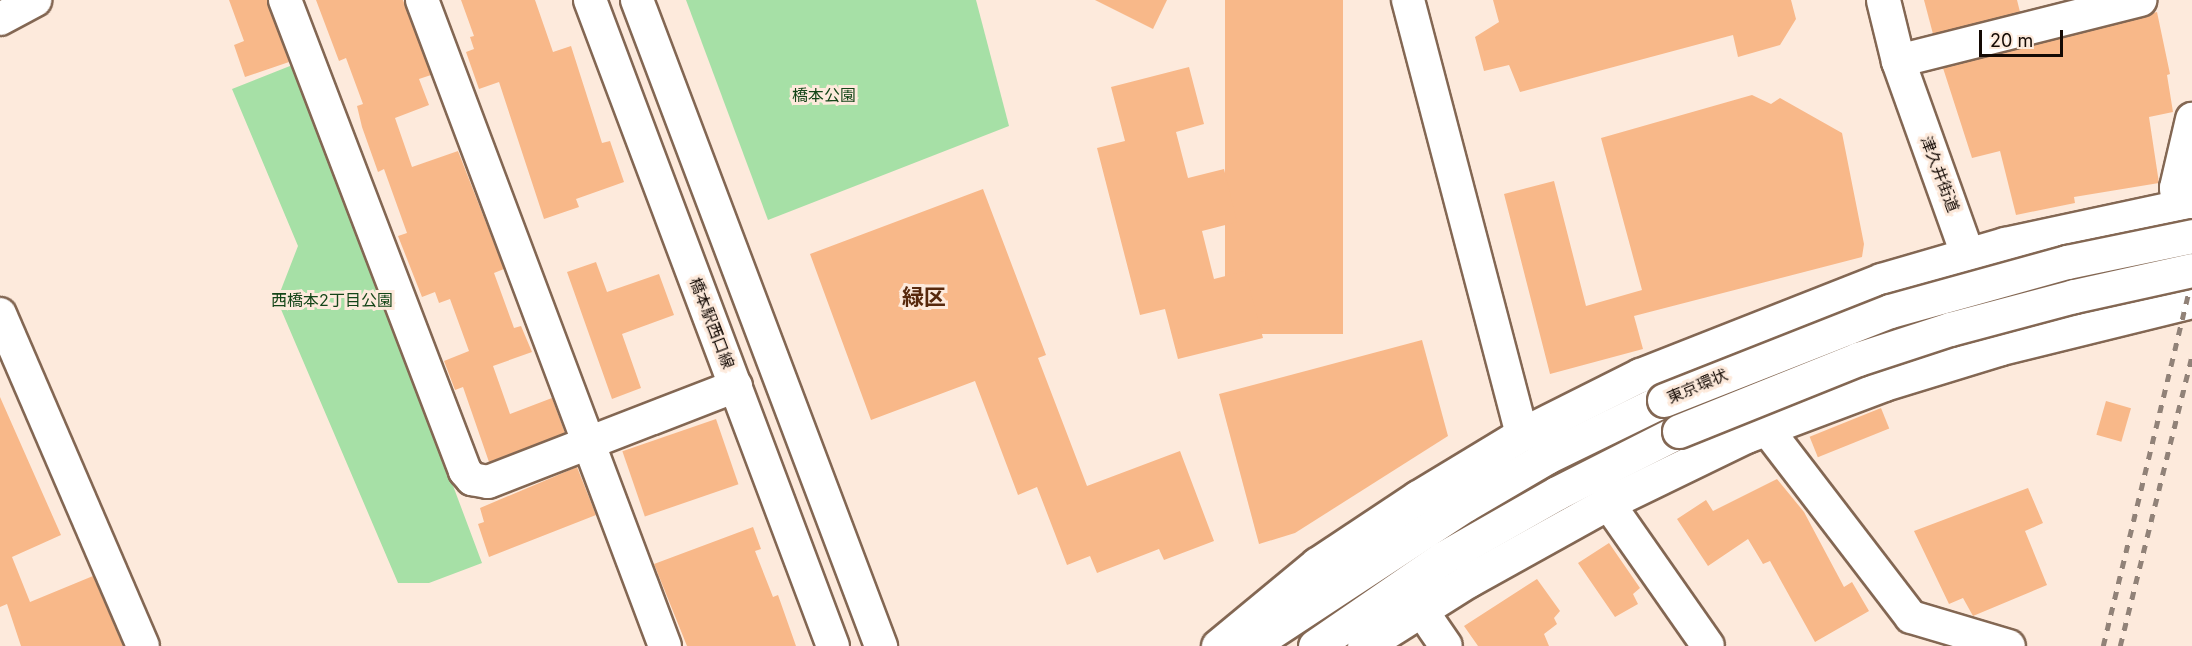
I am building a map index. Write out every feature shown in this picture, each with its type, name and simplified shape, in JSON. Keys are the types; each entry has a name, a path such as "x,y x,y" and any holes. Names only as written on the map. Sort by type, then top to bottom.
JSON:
{"highway":[{"name":"津久井街道","path":"1883,0 1898,61 1970,254 2001,348"},
{"path":"1218,646 1317,564 1522,434 1640,375 1793,312 1970,254 2187,216"},
{"name":"東京環状","path":"1250,646 1465,505 1547,457 1664,400 1801,343 1900,308 2067,262 2187,216"},
{"name":"東京環状","path":"1315,646 1443,558 1557,492 1678,431 1858,359 1950,329 2074,296 2192,270"},
{"path":"1364,646 1469,580 1608,503 1766,428 1884,384 2001,348 2192,301"}],"street":[{"path":"0,19 35,0"},
{"path":"285,0 465,471 472,479 488,482 735,386"},
{"path":"422,0 665,646"},
{"name":"橋本駅西口線","path":"590,0 833,646"},
{"path":"637,0 881,646"},
{"path":"1408,0 1522,434"},
{"path":"1898,61 2140,0"},
{"path":"2187,216 2176,188 2192,119"},
{"path":"0,314 143,646"},
{"path":"1766,428 1911,617 2009,646"},
{"path":"1608,503 1708,646"},
{"path":"1422,611 1446,646"}],"green space":[{"name":"橋本公園","path":"686,0 976,0 1009,126 768,220"},
{"name":"西橋本2丁目公園","path":"295,64 482,563 429,583 398,583 277,300 298,246 232,89"}],"building":[{"path":"229,0 267,0 289,62 245,77 234,45 244,41"},
{"path":"316,0 403,0 431,75 419,79 429,105 395,118 412,167 458,151 504,269 494,273 514,328 521,326 532,352 493,366 510,414 552,398 565,433 489,462 463,387 455,390 444,361 469,351 450,299 439,303 435,292 422,297 398,236 407,233 384,169 378,172 362,127 357,106 363,104 346,58 339,61"},
{"path":"461,0 535,0 553,52 571,46 602,143 610,141 624,182 576,199 579,207 544,219 499,82 479,89 466,52 474,49 470,37 474,36"},
{"path":"1095,0 1167,0 1153,29"},
{"path":"1225,0 1343,0 1343,334 1225,334"},
{"path":"1493,0 1791,0 1796,19 1780,45 1738,57 1733,35 1520,92 1509,65 1484,71 1475,37 1499,22"},
{"path":"1924,0 2017,0 2020,12 1933,34"},
{"path":"2157,12 2170,74 2167,75 2173,112 2149,117 2159,183 2074,197 2075,203 2016,215 2000,151 1972,158 1943,68"},
{"path":"1189,67 1204,124 1176,132 1188,178 1224,169 1237,222 1202,231 1214,279 1245,271 1263,338 1178,359 1165,309 1140,315 1097,148 1125,141 1111,87"},
{"path":"1752,95 1771,104 1780,98 1842,133 1864,244 1862,257 1634,316 1643,349 1550,374 1504,194 1554,181 1586,306 1642,290 1601,138"},
{"path":"983,189 1046,355 1038,358 1087,486 1180,451 1214,541 1164,560 1159,549 1097,573 1090,556 1067,565 1037,487 1018,495 975,381 871,420 810,254"},
{"path":"596,262 607,292 659,274 674,315 622,334 641,388 612,399 567,272"},
{"path":"1422,340 1448,436 1295,533 1259,544 1219,394"},
{"path":"0,397 61,535 12,557 30,602 93,576 123,646 21,646 7,604 0,607"},
{"path":"2106,401 2131,408 2121,442 2096,435"},
{"path":"1881,408 1889,428 1818,457 1810,437"},
{"path":"716,419 738,484 645,516 622,451"},
{"path":"577,467 596,515 489,557 478,524 484,522 480,508"},
{"path":"1777,479 1804,512 1844,587 1852,582 1869,611 1815,642 1770,561 1763,564 1748,539 1708,566 1677,519 1706,500 1713,511"},
{"path":"2028,488 2043,523 2025,531 2047,585 1973,616 1963,598 1949,604 1914,531"},
{"path":"753,527 761,549 755,551 773,597 778,595 796,646 687,646 654,564"},
{"path":"1609,543 1640,588 1633,594 1638,604 1615,617 1578,563"},
{"path":"1537,579 1560,611 1554,618 1557,624 1544,634 1549,646 1478,646 1464,626"}],"railway":[{"path":"2103,646 2192,277"},
{"path":"2120,646 2192,355"}],"district":[{"name":"緑区","path":"924,298"}]}
